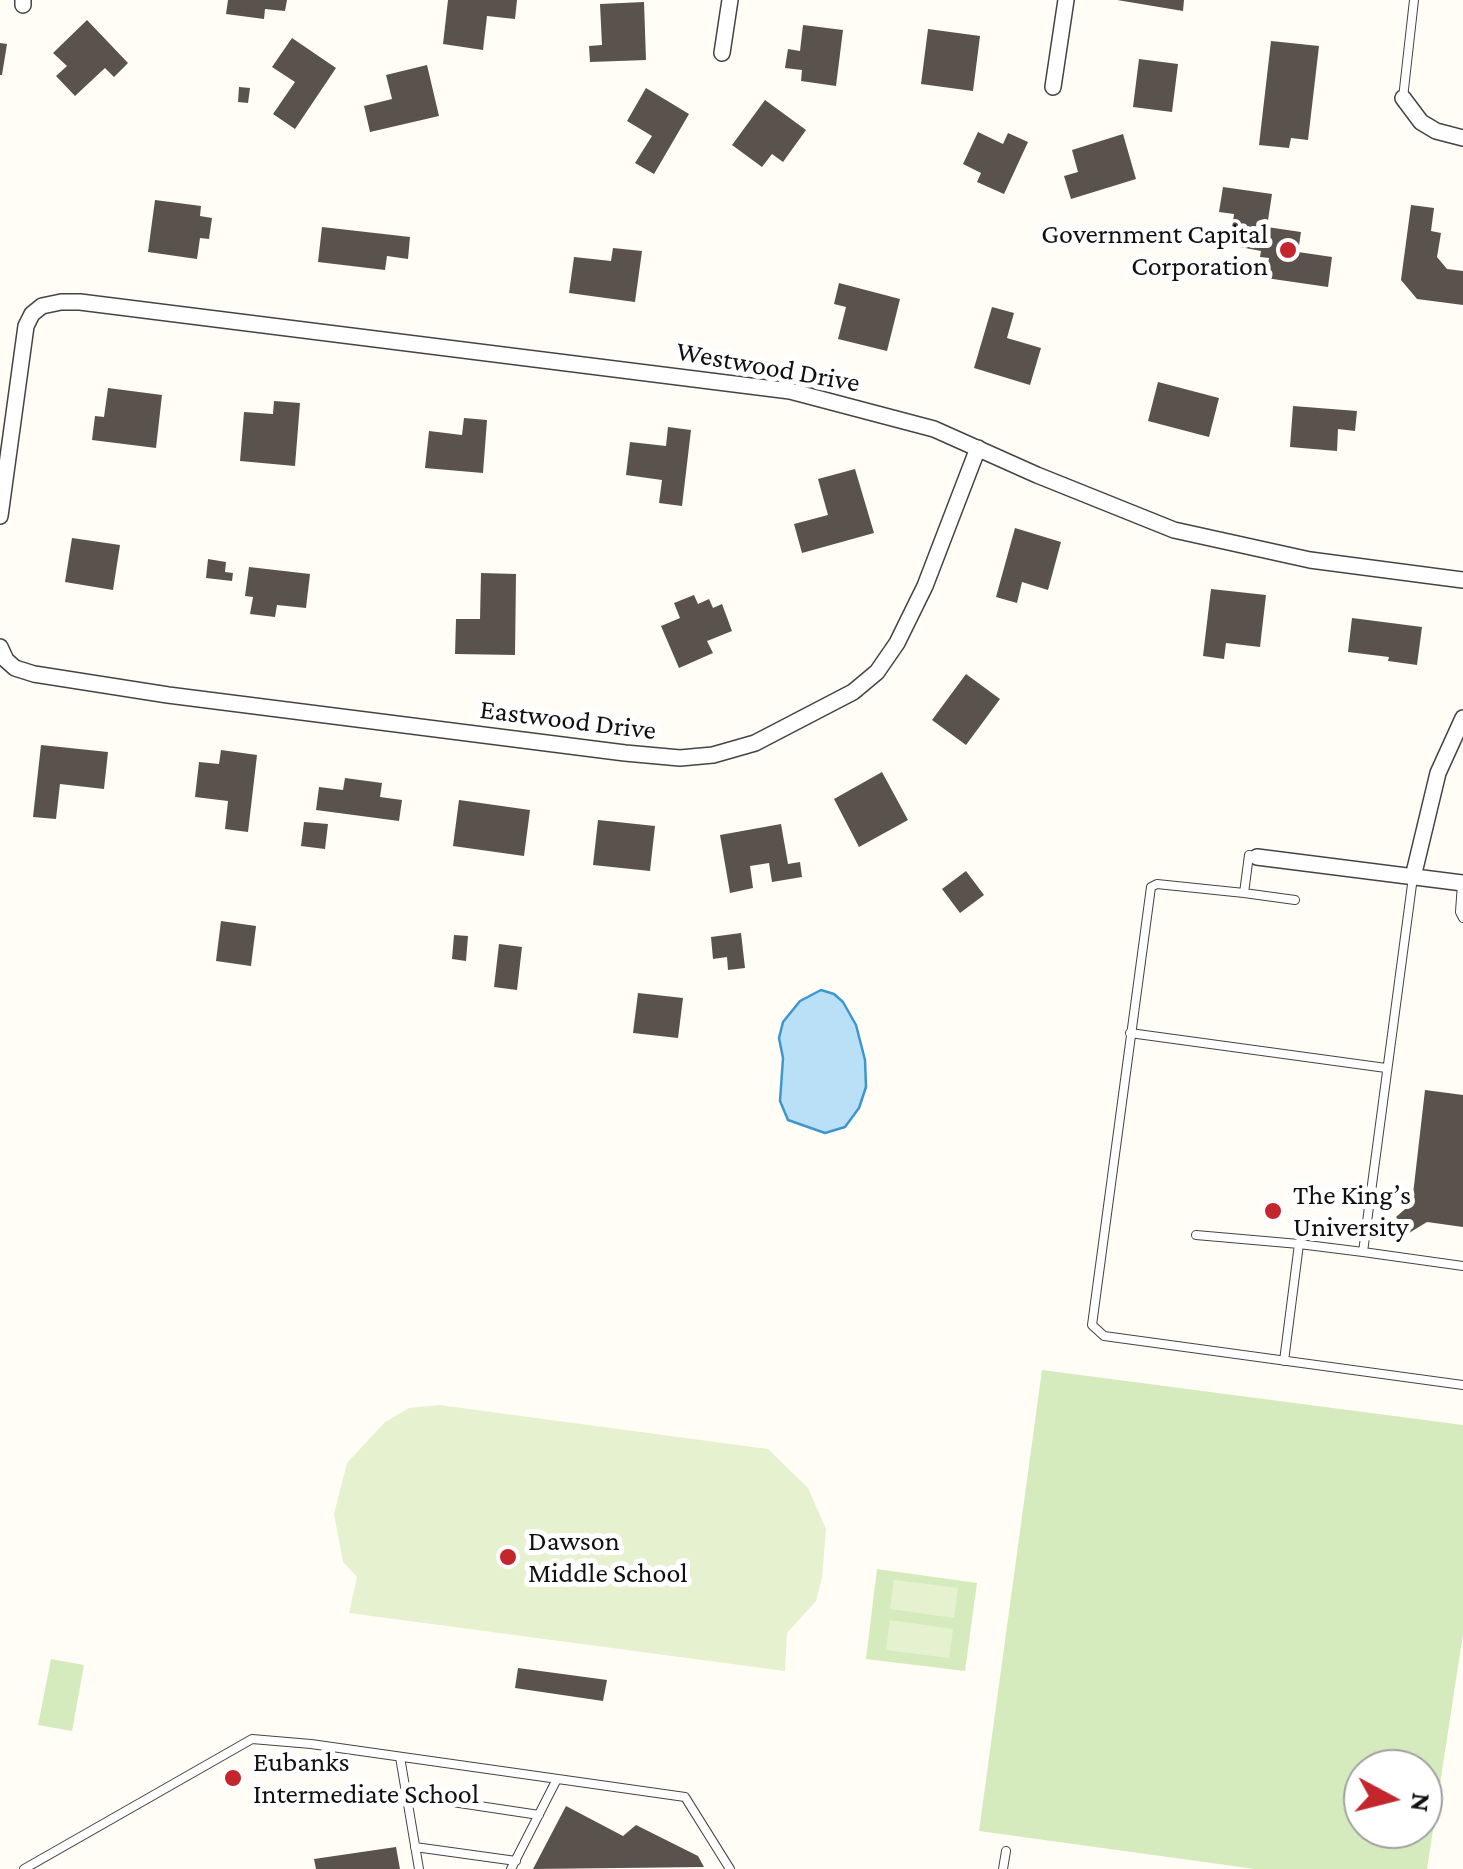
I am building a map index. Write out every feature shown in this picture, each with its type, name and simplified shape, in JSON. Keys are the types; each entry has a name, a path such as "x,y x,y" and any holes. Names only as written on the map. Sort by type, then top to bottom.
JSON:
{"street":[{"path":"722,53 730,0"},
{"path":"1052,87 1066,0"},
{"path":"1402,98 1421,122 1436,131 1463,138"},
{"name":"Westwood Drive","path":"0,516 26,326 42,306 80,302 790,391 898,418 1174,530 1310,560 1463,580"},
{"name":"Eastwood Drive","path":"0,647 15,668 34,674 168,695 624,753 680,758 713,755 755,743 854,692 877,672 897,644 925,586 978,448"},
{"path":"1414,877 1438,774 1463,718"},
{"path":"1257,857 1462,882"}],"lane":[{"path":"1402,98 1414,0"},
{"path":"1244,893 1250,856 1257,857"},
{"path":"1362,1252 1414,877"},
{"path":"1462,882 1463,918"},
{"path":"1295,900 1158,884 1151,887 1092,1325 1104,1336 1463,1385"},
{"path":"1130,1033 1386,1068"},
{"path":"1196,1235 1463,1266"},
{"path":"1284,1361 1299,1244"},
{"path":"24,1869 252,1740 684,1797 730,1869"},
{"path":"400,1757 418,1869"},
{"path":"415,1847 513,1865 557,1779"},
{"path":"406,1795 539,1815"},
{"path":"1003,1869 1006,1850"}],"green space":[{"path":"1042,1370 1463,1425 1463,1634 1443,1765 1443,1749 1343,1749 1343,1849 1430,1849 1427,1869 1255,1869 979,1831"},
{"path":"439,1405 768,1449 808,1488 826,1529 816,1601 787,1633 785,1671 349,1613 357,1577 343,1562 334,1514 347,1463 385,1422 409,1408"},
{"path":"877,1569 977,1583 965,1671 866,1659"},
{"path":"894,1580 958,1588 954,1618 890,1609"},
{"path":"890,1620 953,1629 949,1658 886,1650"},
{"path":"51,1659 84,1665 72,1731 38,1725"}],"water":[{"path":"821,990 843,1002 856,1025 865,1060 866,1087 859,1108 845,1127 825,1133 788,1120 780,1101 783,1058 779,1038 783,1022 800,1001"}],"building":[{"path":"228,0 287,0 285,11 265,9 264,19 226,14"},
{"path":"448,0 517,0 515,19 487,16 483,50 443,44"},
{"path":"1117,0 1184,0 1183,11"},
{"path":"644,2 646,60 590,62 589,46 602,45 600,4"},
{"path":"87,20 128,63 114,77 105,68 75,96 56,76 67,66 53,53"},
{"path":"803,25 843,30 836,86 801,81 802,70 785,68 788,49 800,51"},
{"path":"928,29 980,36 973,91 921,84"},
{"path":"292,38 336,68 295,129 273,114 295,82 272,67"},
{"path":"1271,41 1319,46 1308,140 1291,138 1289,148 1259,145"},
{"path":"0,43 7,44 2,75 0,75"},
{"path":"1139,59 1178,64 1172,112 1133,107"},
{"path":"427,65 439,116 370,132 364,106 392,99 386,75"},
{"path":"239,87 250,88 248,103 238,102"},
{"path":"646,88 689,114 654,174 635,163 652,136 627,121"},
{"path":"765,100 806,130 783,162 772,154 762,167 732,145"},
{"path":"978,132 1003,144 1008,133 1028,142 1004,194 977,182 981,173 963,164"},
{"path":"1123,134 1136,179 1071,199 1064,176 1078,172 1072,150"},
{"path":"1223,187 1272,194 1267,227 1301,232 1298,252 1332,257 1328,287 1266,278 1269,258 1260,257 1261,251 1240,247 1243,229 1232,228 1234,214 1219,212"},
{"path":"155,200 201,206 200,216 212,218 209,239 200,238 197,259 148,252"},
{"path":"1411,205 1434,208 1431,231 1441,233 1437,257 1447,269 1463,271 1463,305 1417,299 1401,280"},
{"path":"322,227 410,237 408,259 387,256 385,270 318,262"},
{"path":"613,248 642,251 635,302 569,293 574,257 611,261"},
{"path":"839,283 900,299 887,351 838,339 846,307 834,304"},
{"path":"992,307 1014,313 1007,338 1041,348 1030,385 974,368"},
{"path":"1158,382 1219,398 1209,437 1148,421"},
{"path":"108,388 162,395 156,448 92,440 95,416 104,417"},
{"path":"274,401 300,403 295,466 240,461 244,412 273,414"},
{"path":"1293,406 1357,411 1355,431 1338,429 1337,451 1290,447"},
{"path":"464,418 487,420 483,473 425,468 429,431 462,435"},
{"path":"668,427 691,430 682,506 659,503 662,480 626,475 630,442 666,446"},
{"path":"855,469 874,533 802,553 794,524 828,515 818,479"},
{"path":"1015,528 1061,542 1048,590 1022,582 1017,603 996,597"},
{"path":"72,538 120,545 113,590 65,582"},
{"path":"208,559 226,562 225,572 233,573 232,581 206,578"},
{"path":"249,567 310,574 306,608 277,605 275,617 250,614 253,597 245,596"},
{"path":"481,573 516,574 515,655 455,654 456,619 480,619"},
{"path":"1211,589 1266,595 1260,647 1226,643 1224,659 1203,656"},
{"path":"694,595 698,604 709,599 713,608 722,604 732,631 707,641 713,653 679,668 661,626 680,618 674,603"},
{"path":"1352,618 1422,627 1417,665 1348,652"},
{"path":"966,674 1000,699 966,745 932,720"},
{"path":"41,745 108,752 104,789 60,784 56,819 33,817"},
{"path":"221,750 257,755 248,832 225,829 228,801 195,797 199,762 219,764"},
{"path":"882,772 908,820 859,847 834,799"},
{"path":"345,778 382,783 380,797 402,800 399,821 316,810 319,787 343,790"},
{"path":"459,800 530,810 524,856 453,846"},
{"path":"598,820 655,826 650,871 593,865"},
{"path":"304,822 328,824 325,849 301,846"},
{"path":"781,824 788,864 800,862 802,877 772,882 769,863 750,866 753,888 730,893 720,835"},
{"path":"966,871 984,895 960,913 942,889"},
{"path":"221,921 256,926 251,966 216,961"},
{"path":"741,933 745,968 728,970 727,957 713,959 711,937"},
{"path":"454,935 468,936 466,961 452,959"},
{"path":"499,944 522,947 517,990 494,987"},
{"path":"638,993 683,998 678,1038 633,1033"},
{"path":"1425,1090 1463,1095 1463,1227 1427,1222 1409,1233 1396,1217 1412,1203"},
{"path":"518,1668 607,1680 603,1701 515,1688"},
{"path":"566,1806 623,1836 636,1825 698,1856 704,1867 533,1869"},
{"name":"Eubanks Intermediate School","path":"396,1847 400,1869 316,1869 314,1859"}],"place":[{"name":"Government Capital Corporation","path":"1288,250"},
{"name":"The King’s University","path":"1273,1211"},
{"name":"Dawson Middle School","path":"508,1557"},
{"name":"Eubanks Intermediate School","path":"233,1778"}]}
